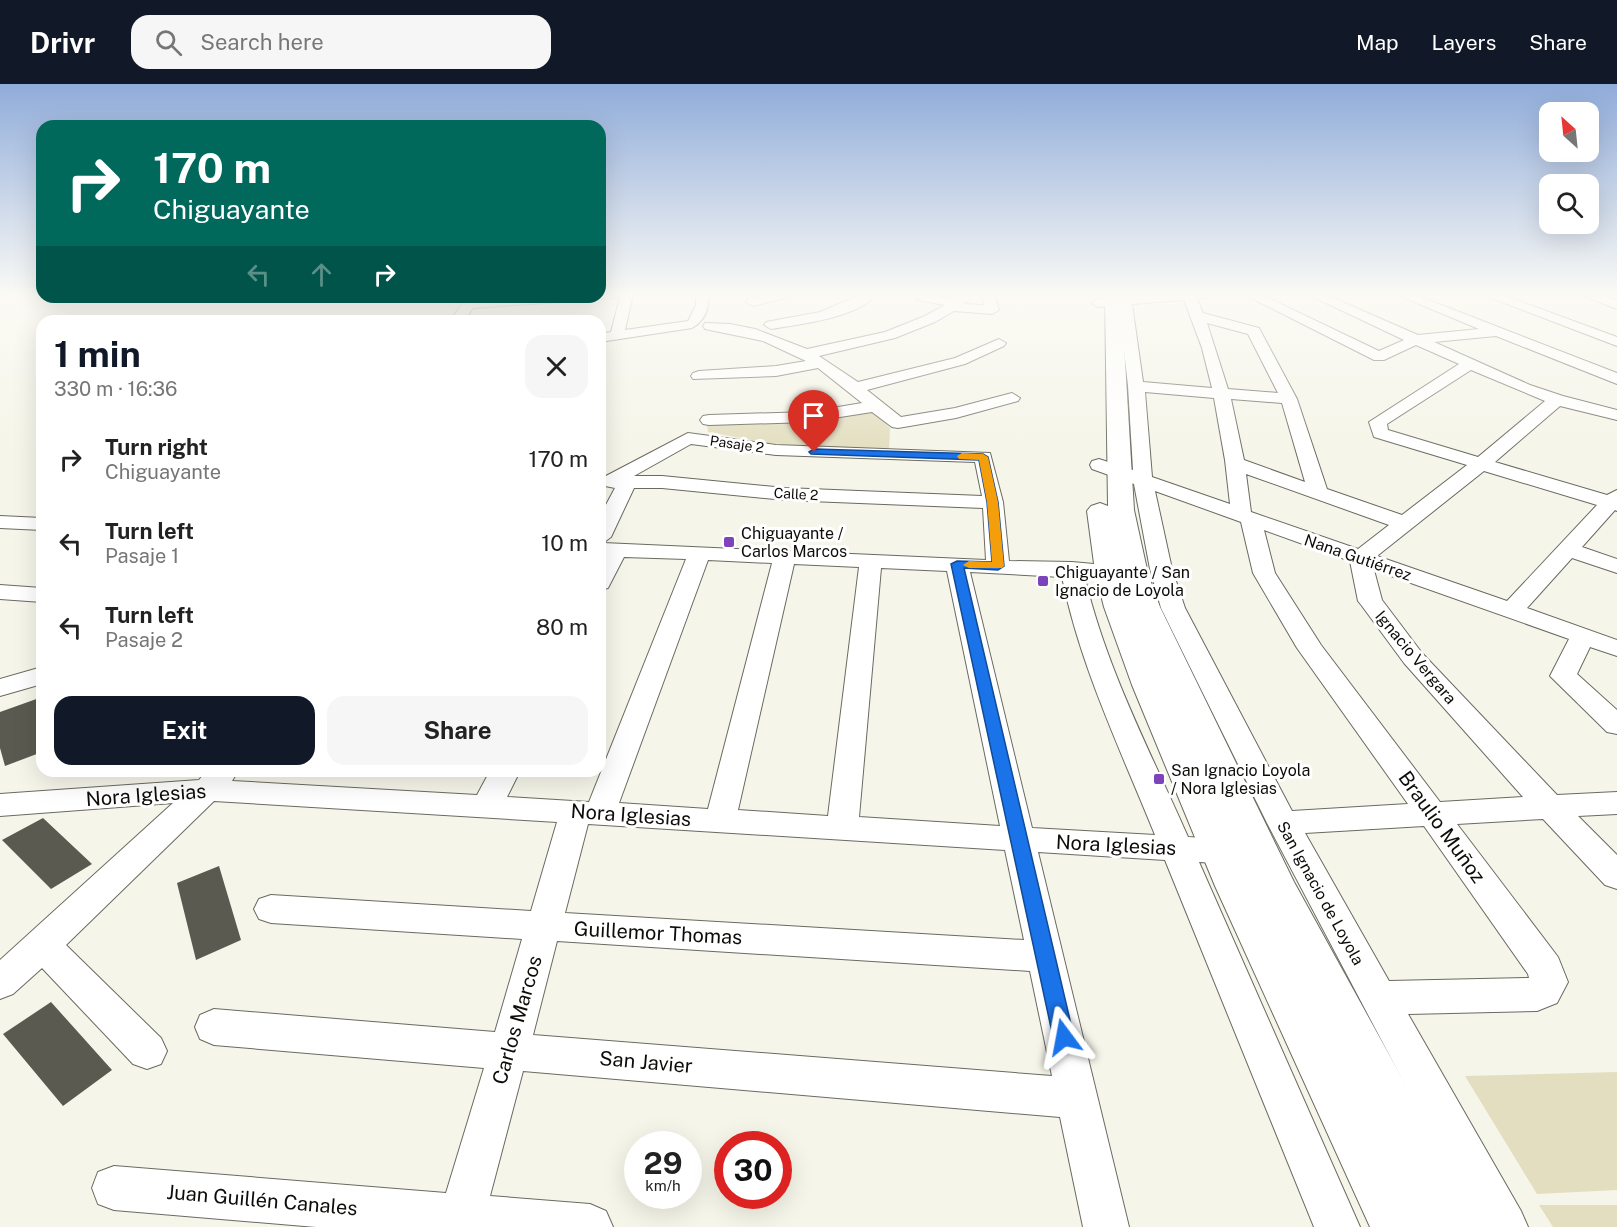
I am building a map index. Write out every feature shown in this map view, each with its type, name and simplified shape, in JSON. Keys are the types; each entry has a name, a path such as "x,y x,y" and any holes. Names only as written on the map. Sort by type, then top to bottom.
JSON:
{"main road":[{"name":"San Ignacio de Loyola","path":"1113,347 1120,473 1100,508 1122,572 1145,607 1273,838 1276,887 1453,1227"},
{"name":"San Ignacio de Loyola","path":"1122,572 1119,607 1148,685 1236,886 1399,1227"}],"street":[{"path":"796,347 822,363 897,423 956,413 1012,398"},
{"path":"807,354 836,347"},
{"path":"855,388 960,361 990,347"},
{"name":"San Ignacio de Loyola","path":"1124,347 1136,386 1120,473 1161,569 1173,608 1273,838 1379,998 1505,1227"},
{"name":"Braulio Muñoz","path":"1207,347 1237,464 1246,517 1264,573 1310,648 1545,968 1549,982 1544,991 1537,994 1379,998"},
{"path":"1262,347 1289,399 1319,494"},
{"path":"1358,347 1378,357 1399,347"},
{"path":"1432,347 1557,400 1617,416"},
{"path":"1535,347 1617,379"},
{"path":"699,376 776,371 822,363"},
{"path":"1470,364 1378,422 1380,433 1615,501 1511,611"},
{"path":"1136,386 1289,399"},
{"path":"1360,558 1481,464 1557,400"},
{"path":"710,420 808,417 875,406"},
{"name":"Pasaje 2","path":"612,482 688,438 776,450 983,457 993,502"},
{"path":"1237,464 1404,523"},
{"name":"Nana Gutiérrez","path":"1120,473 1617,648"},
{"path":"612,482 606,545 700,553 1122,572"},
{"name":"Calle 2","path":"612,482 663,482 785,494 993,502"},
{"path":"993,502 998,566"},
{"path":"0,522 36,524"},
{"path":"1568,549 1617,566"},
{"name":"Carlos Marcos","path":"606,771 700,553"},
{"path":"720,821 785,556"},
{"name":"Ignacio Vergara","path":"1360,558 1370,601 1406,648 1550,807 1617,876"},
{"path":"843,828 871,560"},
{"path":"957,564 1107,1227"},
{"path":"1072,569 1080,606 1112,695 1336,1227"},
{"path":"0,592 36,595"},
{"path":"1583,636 1563,676 1617,724"},
{"path":"0,688 36,677"},
{"path":"487,807 502,777"},
{"name":"Carlos Marcos","path":"460,1222 544,926 604,777"},
{"path":"0,983 43,945 215,780"},
{"name":"Nora Iglesias","path":"0,805 215,780 487,807 1222,851 1273,838 1433,814 1617,803"},
{"name":"Guillemor Thomas","path":"271,909 1046,957"},
{"path":"43,945 147,1051"},
{"name":"San Javier","path":"214,1027 1077,1098"},
{"name":"Juan Guillén Canales","path":"114,1188 460,1222 590,1227"}],"shaded area":[{"path":"875,412 890,428 889,452 768,443 708,432 707,425 770,424"},
{"path":"1617,1072 1617,1190 1537,1194 1465,1076"},
{"path":"1539,1205 1617,1205 1617,1227 1553,1227"}],"building":[{"path":"36,699 36,754 5,766 0,748 0,712"},
{"path":"43,818 92,864 51,889 2,840"},
{"path":"219,866 241,940 196,960 177,883"},
{"path":"51,1002 112,1070 63,1106 3,1034"}],"slow traffic":[{"path":"962,456 983,457 993,502 998,566 969,565"}],"place":[{"name":"Chiguayante / Carlos Marcos","path":"729,542"},
{"name":"Chiguayante / San Ignacio de Loyola","path":"1043,581"},
{"name":"San Ignacio Loyola / Nora Iglesias","path":"1159,779"}],"route":[{"path":"814,452 983,457 993,502 998,566 957,564 1064,1037"}]}
